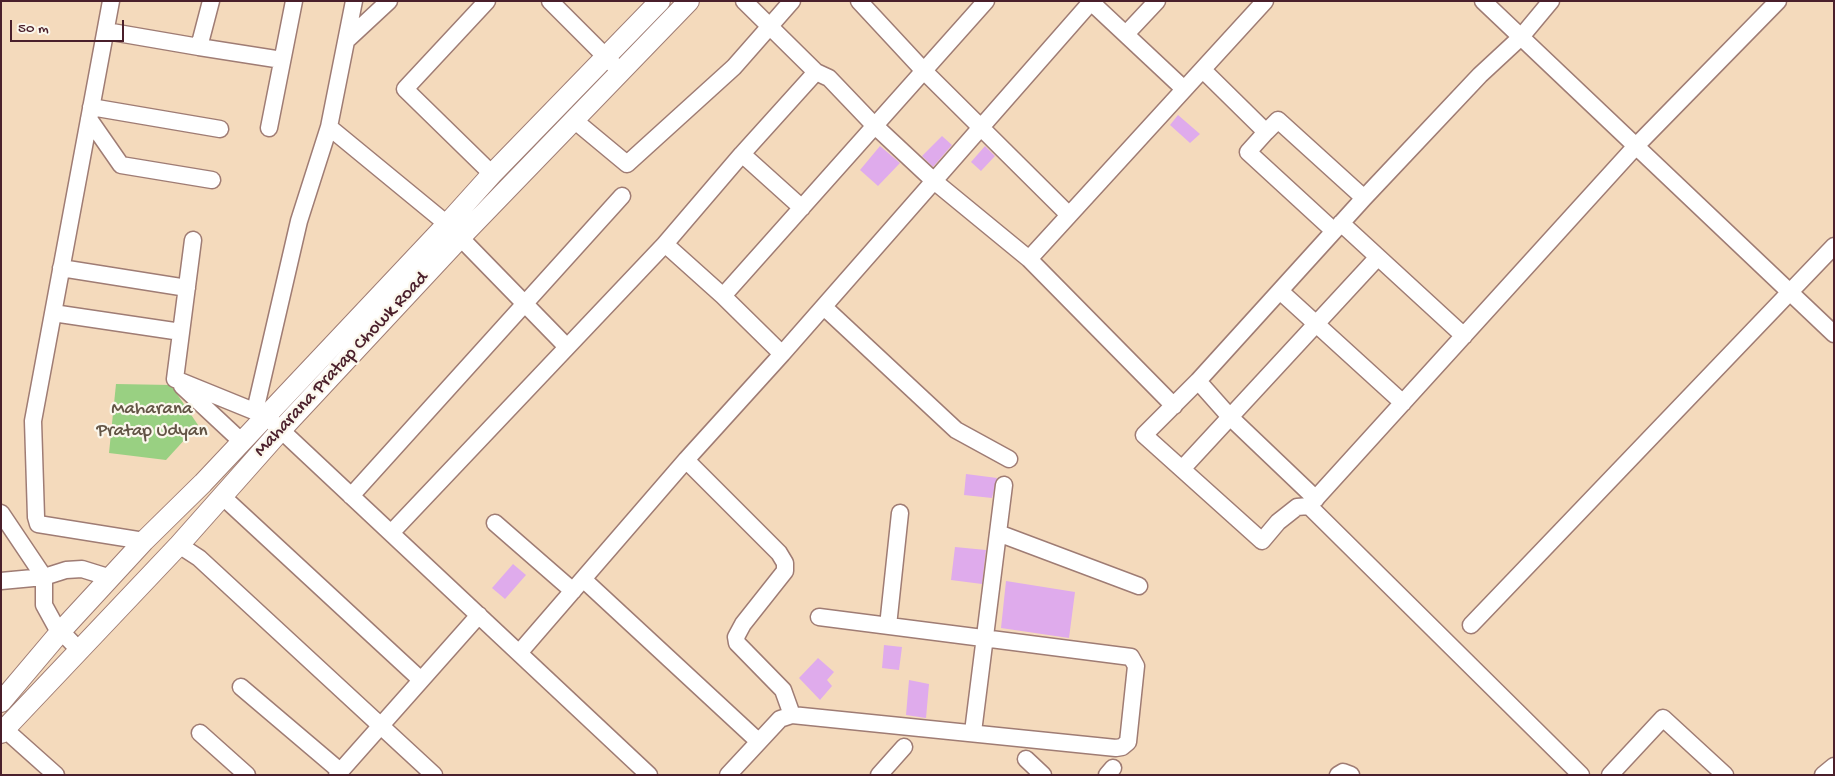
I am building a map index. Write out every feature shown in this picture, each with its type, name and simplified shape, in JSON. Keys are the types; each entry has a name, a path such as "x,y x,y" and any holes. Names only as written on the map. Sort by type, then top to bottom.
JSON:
{"main road":[{"name":"Maharana Pratap Chowk Road","path":"2,729 80,651 281,430 454,231 492,174 660,1"},
{"name":"Maharana Pratap Chowk Road","path":"1,702 60,631 144,541 203,483 241,440 260,413 574,120 689,1"}],"street":[{"path":"111,1 33,421 36,518 38,524 144,541"},
{"path":"199,47 211,1"},
{"path":"269,128 294,1"},
{"path":"260,413 299,221 328,127 354,1"},
{"path":"347,40 389,1"},
{"path":"487,1 405,89 492,174"},
{"path":"744,1 816,72 829,78 934,181 1029,259 1174,406"},
{"path":"574,120 627,164 734,67 792,1"},
{"path":"858,1 924,71 1068,214"},
{"path":"723,296 986,1"},
{"path":"1126,34 1157,1"},
{"path":"1029,259 1068,214 1265,1"},
{"path":"1483,1 1834,334"},
{"path":"1550,1 1521,37 1480,75 1337,227 1198,381 1144,435 1262,541 1278,522 1298,507 1312,502 1636,146 1778,1"},
{"path":"520,653 686,460 824,307 1091,2 1184,89"},
{"path":"557,4 621,72"},
{"path":"106,31 282,60"},
{"path":"1203,70 1266,132"},
{"path":"391,533 665,244 742,154 816,72"},
{"path":"90,113 220,129"},
{"path":"90,113 121,165 212,180"},
{"path":"1364,198 1278,120 1248,152 1337,227 1378,257 1464,336"},
{"path":"328,127 454,231 567,347"},
{"path":"742,154 802,208"},
{"path":"351,496 622,196"},
{"path":"175,379 193,240"},
{"path":"665,244 723,296 782,354"},
{"path":"1472,625 1834,246"},
{"path":"1182,469 1378,257"},
{"path":"62,268 186,288"},
{"path":"1280,291 1315,325 1403,403"},
{"path":"824,307 956,430 1009,459"},
{"path":"53,313 181,332"},
{"path":"175,379 260,413 281,430 649,775"},
{"path":"175,379 241,440"},
{"path":"1198,381 1312,502 1581,775"},
{"path":"686,460 779,553 785,563 785,570 743,624 736,637 737,643 783,690 792,715"},
{"path":"973,732 1004,486"},
{"path":"222,496 421,680"},
{"path":"1,513 44,577 44,605 60,631 80,651"},
{"path":"888,626 900,514"},
{"path":"495,523 578,585 758,741"},
{"path":"998,533 1139,586"},
{"path":"179,544 199,558 434,775"},
{"path":"1,581 44,577 66,570 82,569 111,578"},
{"path":"241,687 339,773 479,615"},
{"path":"728,775 780,719 792,715 1116,748 1125,745 1128,738 1136,666 1131,657 820,617"},
{"path":"1610,775 1663,718 1725,775"},
{"path":"2,729 56,775"},
{"path":"200,733 247,775"},
{"path":"879,775 904,748"},
{"path":"1026,759 1043,775"},
{"path":"1823,775 1834,766"},
{"path":"1338,775 1343,772 1352,775"}],"green space":[{"name":"Maharana Pratap Udyan","path":"116,384 171,385 198,425 166,460 109,453"}],"building":[{"path":"1178,115 1200,134 1190,143 1170,125"},
{"path":"942,136 952,145 933,167 922,156"},
{"path":"880,146 900,163 878,186 860,170"},
{"path":"985,146 995,156 981,171 971,162"},
{"path":"966,474 997,478 992,498 964,495"},
{"path":"955,547 986,550 982,584 951,580"},
{"path":"513,564 526,575 505,599 492,588"},
{"path":"1006,581 1075,592 1069,638 1001,628"},
{"path":"884,645 902,647 899,670 882,668"},
{"path":"818,658 834,672 827,680 832,686 820,700 799,678"},
{"path":"909,680 929,684 926,718 906,715"}]}
